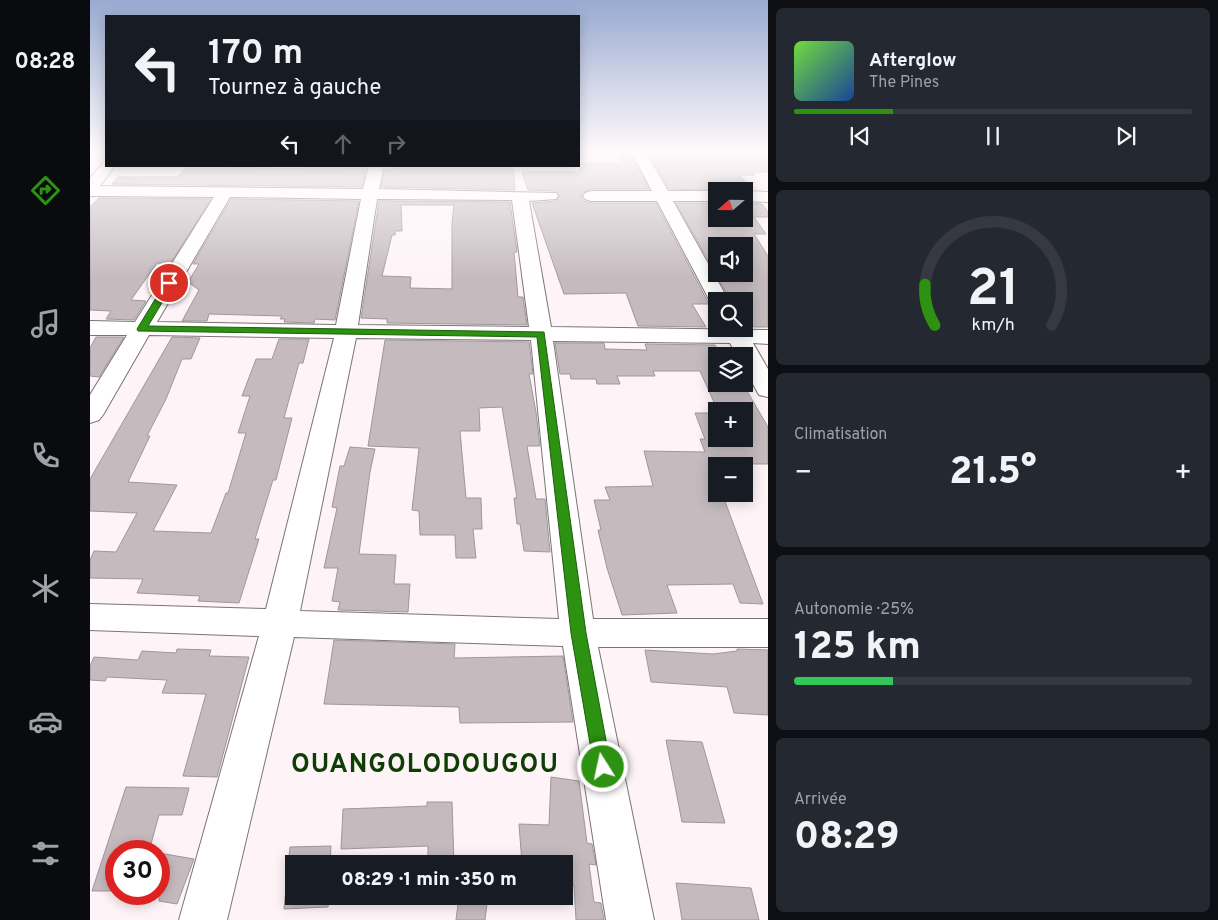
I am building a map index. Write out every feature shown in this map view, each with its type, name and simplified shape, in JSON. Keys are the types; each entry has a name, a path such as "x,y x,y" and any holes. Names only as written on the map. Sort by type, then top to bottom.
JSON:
{"street":[{"path":"90,415 225,194"},
{"path":"203,920 280,624 346,332 371,194"},
{"path":"506,194 535,197 541,334 578,633 630,920"},
{"path":"590,196 708,196"},
{"path":"662,196 714,292"},
{"path":"753,196 768,197"},
{"path":"90,328 541,334 708,333"},
{"path":"753,335 768,337"},
{"path":"737,337 768,390"},
{"path":"90,617 578,633 768,633"}],"building":[{"path":"559,194 582,194 581,197 584,201 591,203 656,203 708,302 708,304 692,304 706,327 638,326 626,293 564,294 532,203 556,201"},
{"path":"99,198 211,199 170,264 157,263 131,300 146,301 134,320 106,319 111,311 90,310 90,207"},
{"path":"231,199 359,201 335,320 315,319 314,323 284,322 285,319 280,319 282,316 209,314 207,321 182,321 199,290 188,282 199,264 193,264"},
{"path":"379,201 510,202 517,252 514,252 518,297 523,297 527,325 387,323 387,319 361,318","holes":["401,205 454,205 452,223 452,289 410,288 411,277 382,276 392,235 395,235 395,231 402,231"]},
{"path":"676,203 708,203 708,228 752,228 753,204 762,204 768,212 768,217 754,217 766,234 754,234 768,256 768,327 754,327 753,292 726,292 720,282 753,282 753,237 708,237 708,260"},
{"path":"96,337 124,337 99,377 90,376 90,348"},
{"path":"172,337 200,338 191,359 182,359 166,399 147,436 150,436 128,482 177,485 153,531 211,533 226,493 228,493 246,433 238,433 250,396 242,396 256,359 272,359 279,339 309,339 303,363 299,363 284,418 292,418 276,480 273,480 255,539 259,539 239,603 198,601 200,596 137,593 143,579 90,578 90,560 94,551 116,552 137,513 90,511 90,479"},
{"path":"385,340 529,342 533,374 529,374 540,446 527,446 536,499 545,499 550,552 524,551 520,524 517,524 514,498 517,498 502,407 479,408 480,431 460,431 466,498 481,498 482,529 473,529 476,558 456,558 455,535 420,535 419,511 412,510 419,448 368,446"},
{"path":"555,343 604,343 605,349 647,350 645,344 715,345 716,347 708,347 708,389 700,371 653,371 655,376 617,376 620,384 597,384 596,379 571,379 570,374 560,374"},
{"path":"709,392 748,392 768,427 768,464 753,464 753,457 708,457 708,502 725,502 763,604 740,603 733,584 667,585 677,613 622,615 607,568 598,530 601,530 594,500 610,500 605,487 653,486 644,451 705,452 700,439 705,439 695,413 708,413 708,447 753,447 753,402 714,402"},
{"path":"350,447 375,449 359,554 396,555 394,584 410,584 408,612 338,610 340,602 332,601 338,568 324,568 337,508 332,507 340,466 344,466"},
{"path":"334,640 455,644 454,658 563,656 573,722 460,723 459,707 324,704"},
{"path":"177,649 211,650 209,656 249,657 217,777 183,776 206,694 162,693 167,680 107,677 105,681 90,680 90,666 94,657 138,660 142,651 176,653"},
{"path":"737,649 768,650 768,715 734,713 727,687 651,682 645,650 713,654 737,651"},
{"path":"666,740 702,742 725,823 682,822"},
{"path":"551,777 579,781 587,843 592,844 596,865 589,864 594,902 601,903 604,920 576,920 573,855 521,855 519,824 549,825"},
{"path":"126,787 189,788 182,815 159,815 152,840 109,840"},
{"path":"427,802 452,802 454,855 428,855 428,846 341,849 343,809 427,806"},
{"path":"331,846 330,855 289,855 290,847"},
{"path":"105,851 105,891 92,891"},
{"path":"170,855 194,859 177,904 170,903"},
{"path":"676,883 751,888 759,920 682,920"},
{"path":"285,899 285,905 328,905 328,907 284,909"},
{"path":"458,905 487,905 485,920 456,920"}],"district":[{"name":"OUANGOLODOUGOU","path":"425,765"}],"route":[{"path":"169,283 141,329 541,334 578,633 603,767"}]}
